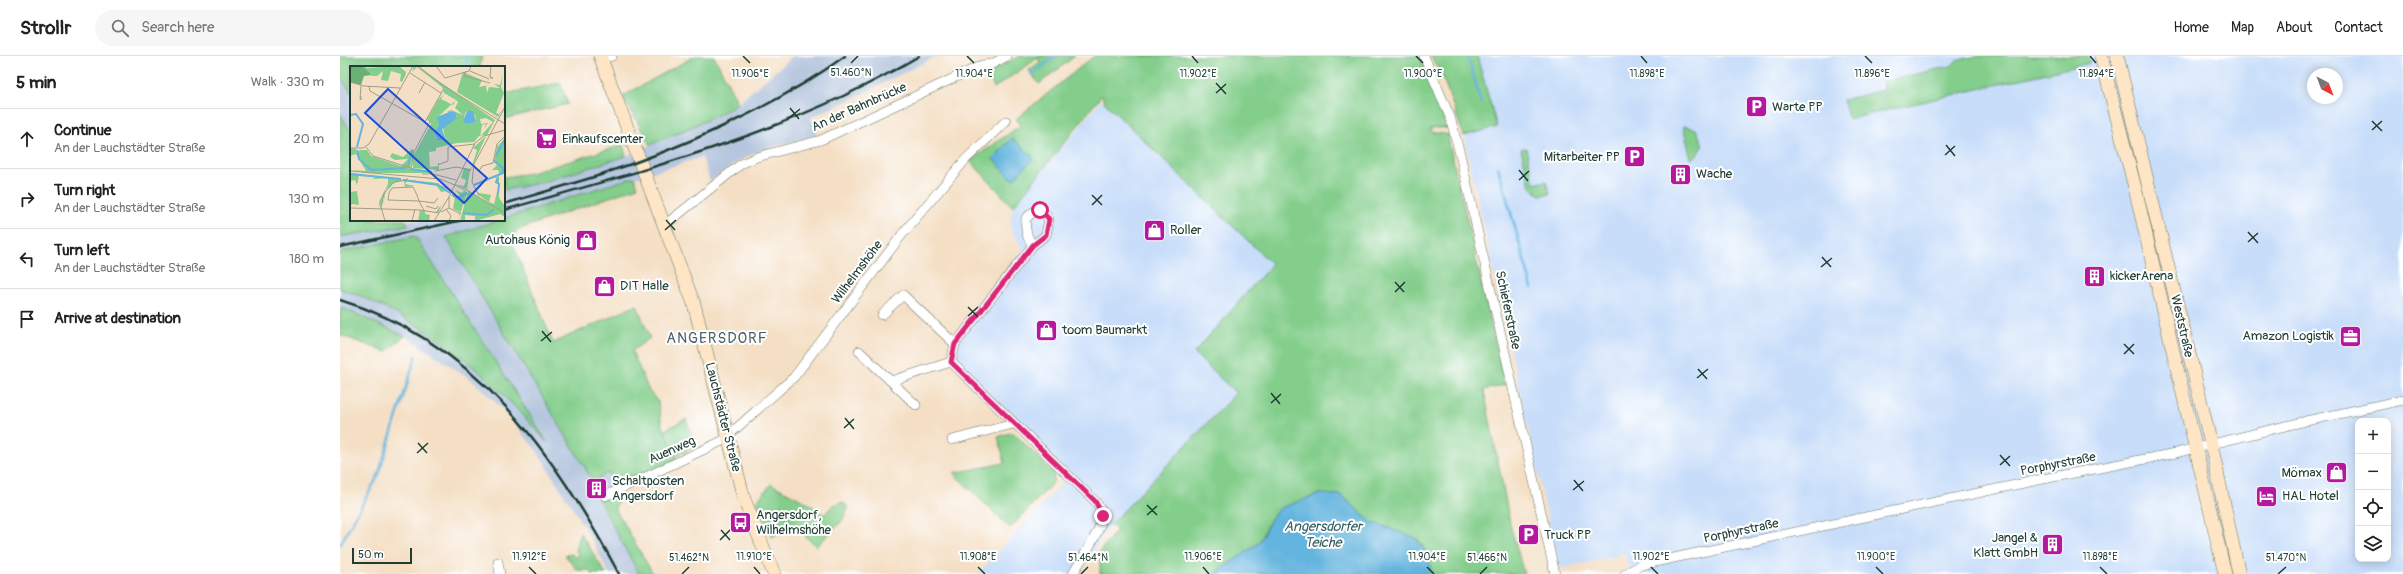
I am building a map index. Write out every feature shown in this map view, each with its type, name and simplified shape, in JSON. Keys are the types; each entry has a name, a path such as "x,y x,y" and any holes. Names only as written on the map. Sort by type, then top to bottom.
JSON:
{"main road":[{"path":"2101,56 2225,574"},
{"name":"Weststraße","path":"2117,56 2211,444 2239,574"},
{"name":"Lauchstädter Straße","path":"605,57 698,317 744,499 774,574"}],"street":[{"name":"An der Bahnbrücke","path":"665,225 741,164 757,157 821,140 982,65 992,64 1007,56"},
{"name":"Schieferstraße","path":"1424,56 1450,117 1460,154 1555,574"},
{"name":"Wilhelmshöhe","path":"727,436 794,378 904,232 966,160 1006,122"},
{"path":"951,362 955,344 1033,245"},
{"path":"882,315 902,294 955,344"},
{"path":"859,352 916,405"},
{"path":"891,381 951,362"},
{"path":"951,362 1013,424 1095,501 1100,508 1103,516 1099,527 1073,574"},
{"name":"Porphyrstraße","path":"1626,574 1641,565 2196,448 2306,421 2403,400"},
{"path":"952,440 1013,424"},
{"name":"Auenweg","path":"605,496 722,441 727,436"},
{"path":"498,562 500,574"}],"shaded area":[{"path":"793,56 937,56 856,97 811,117 817,135 758,151 737,162 710,181 702,157 505,219 505,186 626,156 716,116 738,103"},
{"path":"1477,56 2403,56 2403,574 1630,574 1625,554 1559,569 1464,136 1497,127"},
{"path":"340,76 350,91 350,130 340,114"},
{"path":"1101,100 1272,264 1194,353 1236,392 1110,525 1078,574 978,574 1068,477 951,362 955,344 1023,249 1010,229 1013,207"},
{"path":"405,221 497,221 446,237 560,425 608,472 616,487 598,498 639,574 609,574 592,540 537,451 500,406 468,377 405,336 340,307 340,289 358,294 415,324 464,358 503,392 545,439 415,236 340,252 340,237 407,225"}],"green space":[{"path":"340,56 482,56 480,66 350,66 350,91 340,76"},
{"path":"695,56 714,56 738,103 716,116 650,145 623,96"},
{"path":"1019,56 1075,56 1039,84 1029,70 1040,62 1038,58 994,88 987,70 1002,66"},
{"path":"1094,56 1419,56 1448,128 1431,128 1431,132 1450,135 1448,138 1505,385 1484,390 1511,528 1524,574 1432,574 1422,544 1416,538 1371,522 1344,498 1338,495 1319,494 1293,504 1267,525 1259,543 1214,574 1100,574 1100,551 1117,530 1110,525 1236,393 1194,353 1272,264 1104,102 1102,95 1013,207 970,161 1021,125 1016,119"},
{"path":"1431,56 1477,56 1497,127 1464,136 1443,78"},
{"path":"1976,56 2088,56 2090,63 1849,119 1843,100 1883,90 1882,82 1951,66 1956,61"},
{"path":"560,83 568,104 505,119 505,94"},
{"path":"340,114 350,130 350,221 406,221 408,225 340,237"},
{"path":"1683,126 1696,129 1703,145 1696,156 1691,159"},
{"path":"623,145 626,156 540,183 505,190 505,177 531,173"},
{"path":"1526,148 1534,184 1546,181 1550,194 1539,195 1530,186 1521,149"},
{"path":"634,177 638,187 517,230 511,239 553,343 637,305 650,338 632,351 649,391 658,402 662,425 670,444 665,430 686,419 696,447 675,456 677,460 616,487 608,473 593,481 446,237 496,221 505,221 505,218"},
{"path":"415,236 547,442 530,422 494,386 437,339 393,312 360,296 340,289 340,252"},
{"path":"340,307 405,336 386,352 340,335"},
{"path":"1013,432 1054,473 1053,483 1010,528 953,473 1005,463 998,437"},
{"path":"771,484 808,503 824,515 833,505 843,502 848,508 842,521 816,547 794,524 772,537 757,501"},
{"path":"622,493 615,508 653,574 639,574 598,498 601,500"},
{"path":"580,533 606,574 592,574 588,570 577,570 565,555 572,554 575,558 579,555 576,551"}],"water":[{"path":"1012,138 1034,158 1013,180 993,159"},
{"name":"Angersdorfer Teiche","path":"1319,494 1341,495 1371,522 1416,538 1427,554 1432,574 1214,574 1259,543 1272,517 1280,508"}],"waterway":[{"path":"465,66 467,56"},
{"path":"1031,74 1057,56"},
{"path":"1468,56 1481,103"},
{"path":"1498,167 1532,288"},
{"path":"340,545 378,476 416,356"}],"railway":[{"path":"599,175 663,152 727,124 789,92 818,75 845,56"},
{"path":"505,210 664,164 769,128 870,83 919,56"},
{"path":"505,204 604,174"},
{"path":"340,247 458,221"},
{"path":"340,300 388,319 432,343 471,373 506,407 538,445 568,486 619,574"}],"place":[{"name":"Warte PP","path":"1757,107"},
{"name":"Einkaufscenter","path":"547,139"},
{"name":"Mitarbeiter PP","path":"1635,157"},
{"name":"Wache","path":"1680,174"},
{"name":"Roller","path":"1154,230"},
{"name":"Autohaus König","path":"586,240"},
{"name":"kickerArena","path":"2095,276"},
{"name":"DIT Halle","path":"605,286"},
{"name":"toom Baumarkt","path":"1046,330"},
{"name":"Amazon Logistik","path":"2350,336"},
{"name":"Mömax","path":"2337,473"},
{"name":"Schaltposten Angersdorf","path":"597,488"},
{"name":"HAL Hotel","path":"2266,496"},
{"name":"Angersdorf, Wilhelmshöhe","path":"740,522"},
{"name":"Truck PP","path":"1529,535"},
{"name":"Jangel & Klatt GmbH","path":"2053,545"}],"district":[{"name":"ANGERSDORF","path":"717,338"}],"route":[{"path":"1040,210 1049,219 1050,224 1046,235 1033,245 955,344 951,362 1013,424 1095,501 1103,516"}]}
